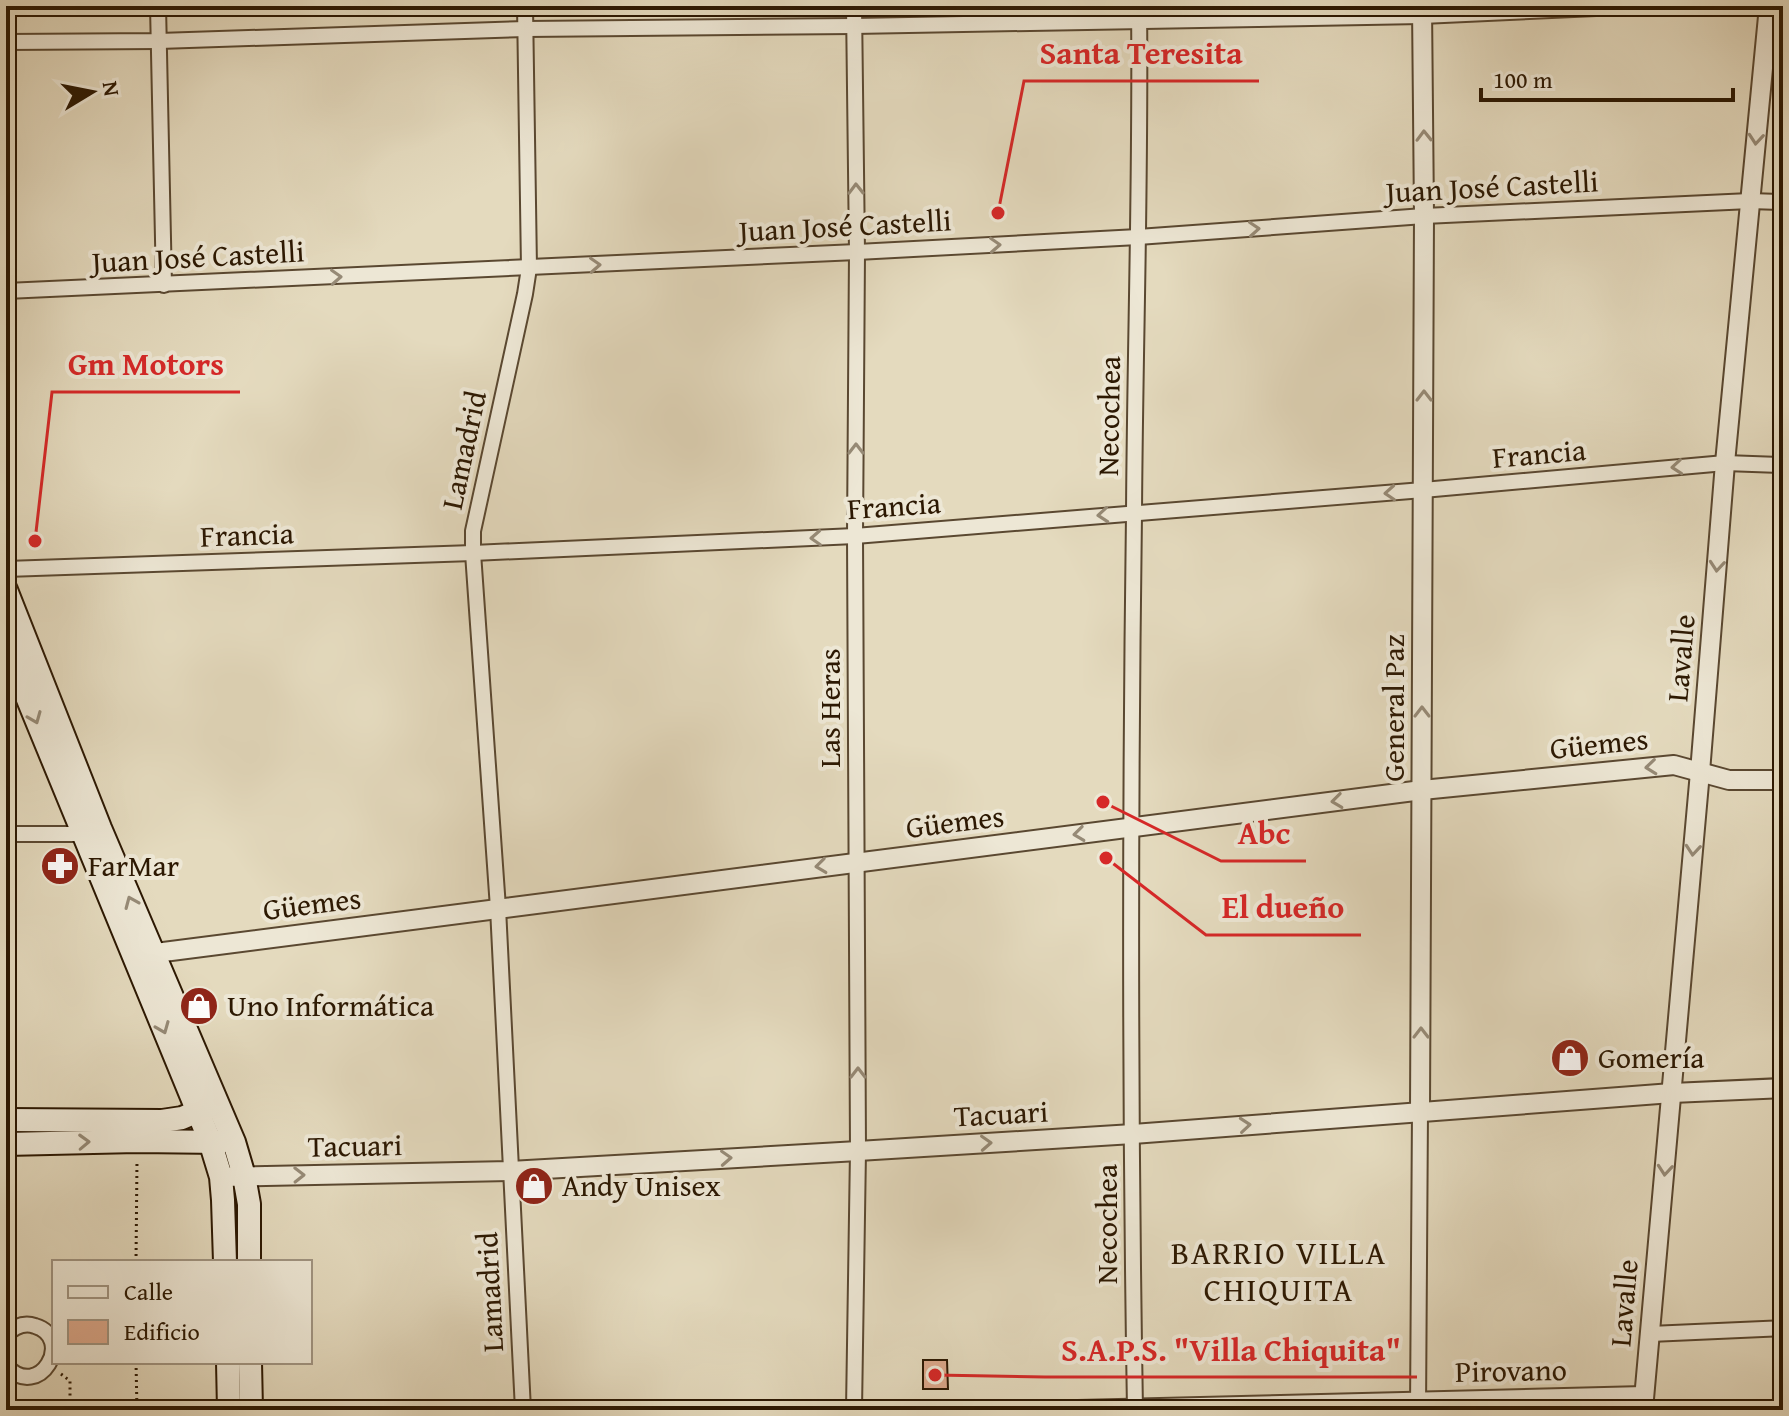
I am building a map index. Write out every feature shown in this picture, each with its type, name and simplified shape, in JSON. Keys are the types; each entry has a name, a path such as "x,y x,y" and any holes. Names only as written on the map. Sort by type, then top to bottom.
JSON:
{"main road":[{"path":"6,590 100,828 143,954 207,1108 234,1142 249,1204 249,1260"},
{"path":"6,646 82,834 143,954"},
{"path":"6,1120 162,1121 182,1118 207,1108"},
{"path":"207,1108 210,1141 221,1177 225,1260"},
{"path":"11,1144 234,1142"},
{"path":"228,1364 229,1410"},
{"path":"250,1364 251,1410"}],"street":[{"path":"158,6 164,285"},
{"name":"Lamadrid","path":"523,1410 498,908 473,531 529,268 525,6"},
{"name":"Las Heras","path":"854,6 858,1151 854,1410"},
{"name":"Necochea","path":"1135,1408 1131,828 1139,6"},
{"path":"6,42 159,41 526,29 1139,22 1422,11 1682,6"},
{"name":"Lavalle","path":"1643,1402 1725,463 1769,6"},
{"name":"General Paz","path":"1418,1404 1424,216 1422,11"},
{"name":"Juan José Castelli","path":"6,291 857,252 1138,237 1424,216 1783,202"},
{"name":"Francia","path":"6,569 855,536 1725,463 1783,465"},
{"name":"Güemes","path":"143,954 1422,790 1674,765 1729,780 1783,780"},
{"path":"6,834 82,834"},
{"name":"Tacuari","path":"221,1177 510,1171 1133,1134 1672,1093 1783,1088"},
{"path":"6,1335 26,1324 51,1332"},
{"path":"1650,1334 1783,1328"},
{"path":"6,1366 15,1374 30,1377 49,1364 52,1357"},
{"name":"Pirovano","path":"996,1410 1643,1402"}],"path":[{"path":"136,1260 137,1141"},
{"path":"6,1287 11,1144"},
{"path":"49,1364 70,1381 70,1410"},
{"path":"136,1364 137,1410"}],"building":[{"path":"923,1360 947,1360 948,1389 923,1389"}],"place":[{"name":"Santa Teresita","path":"998,213"},
{"name":"Gm Motors","path":"35,541"},
{"name":"Abc","path":"1103,802"},
{"name":"El dueño","path":"1106,858"},
{"name":"FarMar","path":"60,866"},
{"name":"Uno Informática","path":"199,1006"},
{"name":"Gomería","path":"1570,1058"},
{"name":"Andy Unisex","path":"534,1186"},
{"name":"S.A.P.S. \"Villa Chiquita\"","path":"935,1375"}],"district":[{"name":"BARRIO VILLA CHIQUITA","path":"1279,1272"}]}
